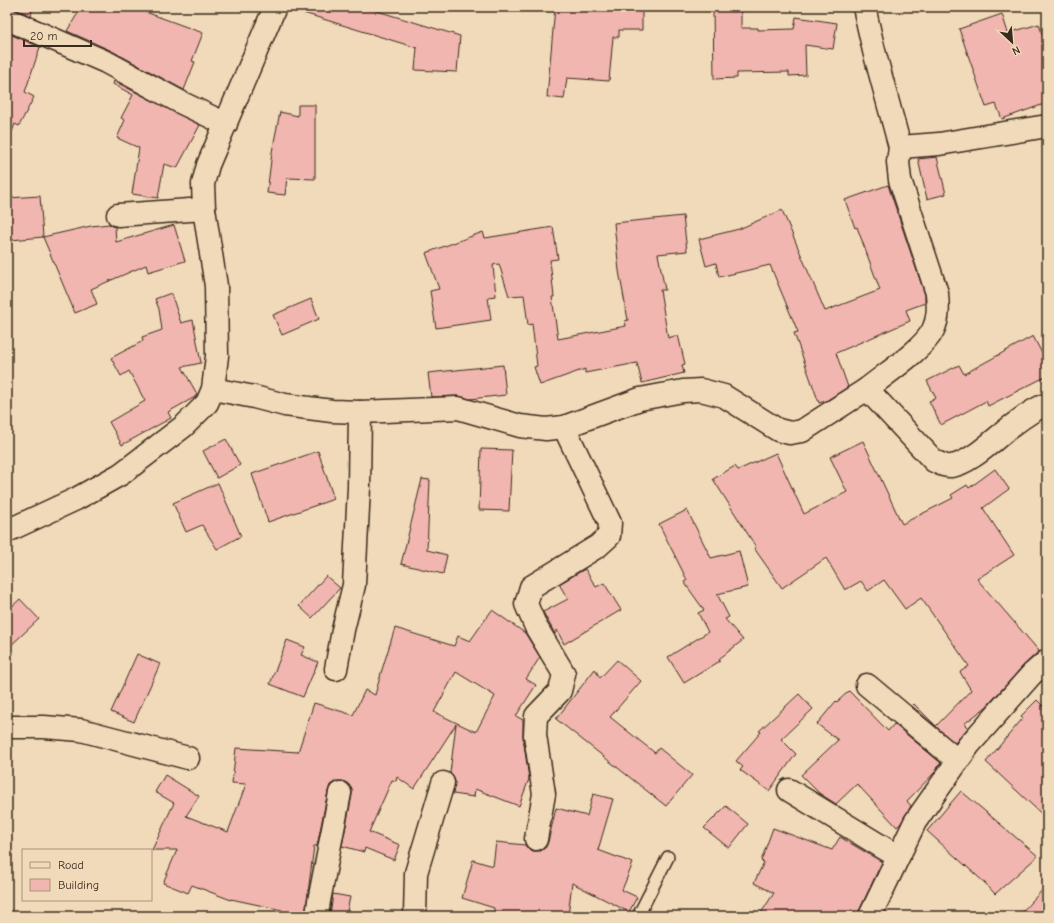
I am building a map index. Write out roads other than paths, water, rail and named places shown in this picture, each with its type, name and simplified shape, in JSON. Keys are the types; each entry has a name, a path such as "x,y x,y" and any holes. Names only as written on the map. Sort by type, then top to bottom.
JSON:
{"street":[{"path":"7,531 76,499 121,474 184,426 207,403 213,389 217,356 216,286 204,209 203,184 208,165 275,7"},
{"path":"213,389 285,405 332,412 458,408 520,426 546,429 564,427 640,399 683,391 701,390 724,396 778,430 790,433 802,431 867,389 924,344 933,330 937,317 938,306 936,293 900,180 898,162 900,147 874,51 864,7"},
{"path":"7,19 117,68 182,103 226,124"},
{"path":"900,147 939,144 1047,126"},
{"path":"118,215 204,209"},
{"path":"867,389 934,461 943,465 951,466 962,462 977,453 1013,424 1047,404"},
{"path":"336,669 343,630 354,585 359,488 360,412"},
{"path":"536,840 544,794 535,735 536,716 560,691 564,674 536,626 526,604 530,588 598,546 609,536 610,523 564,427"},
{"path":"870,916 914,822 969,745 1042,673"},
{"path":"867,685 958,761"},
{"path":"7,726 81,730 188,758"},
{"path":"415,916 416,873 443,783"},
{"path":"789,790 897,856"},
{"path":"317,916 340,793"}],"lane":[{"path":"638,916 668,857"}]}
